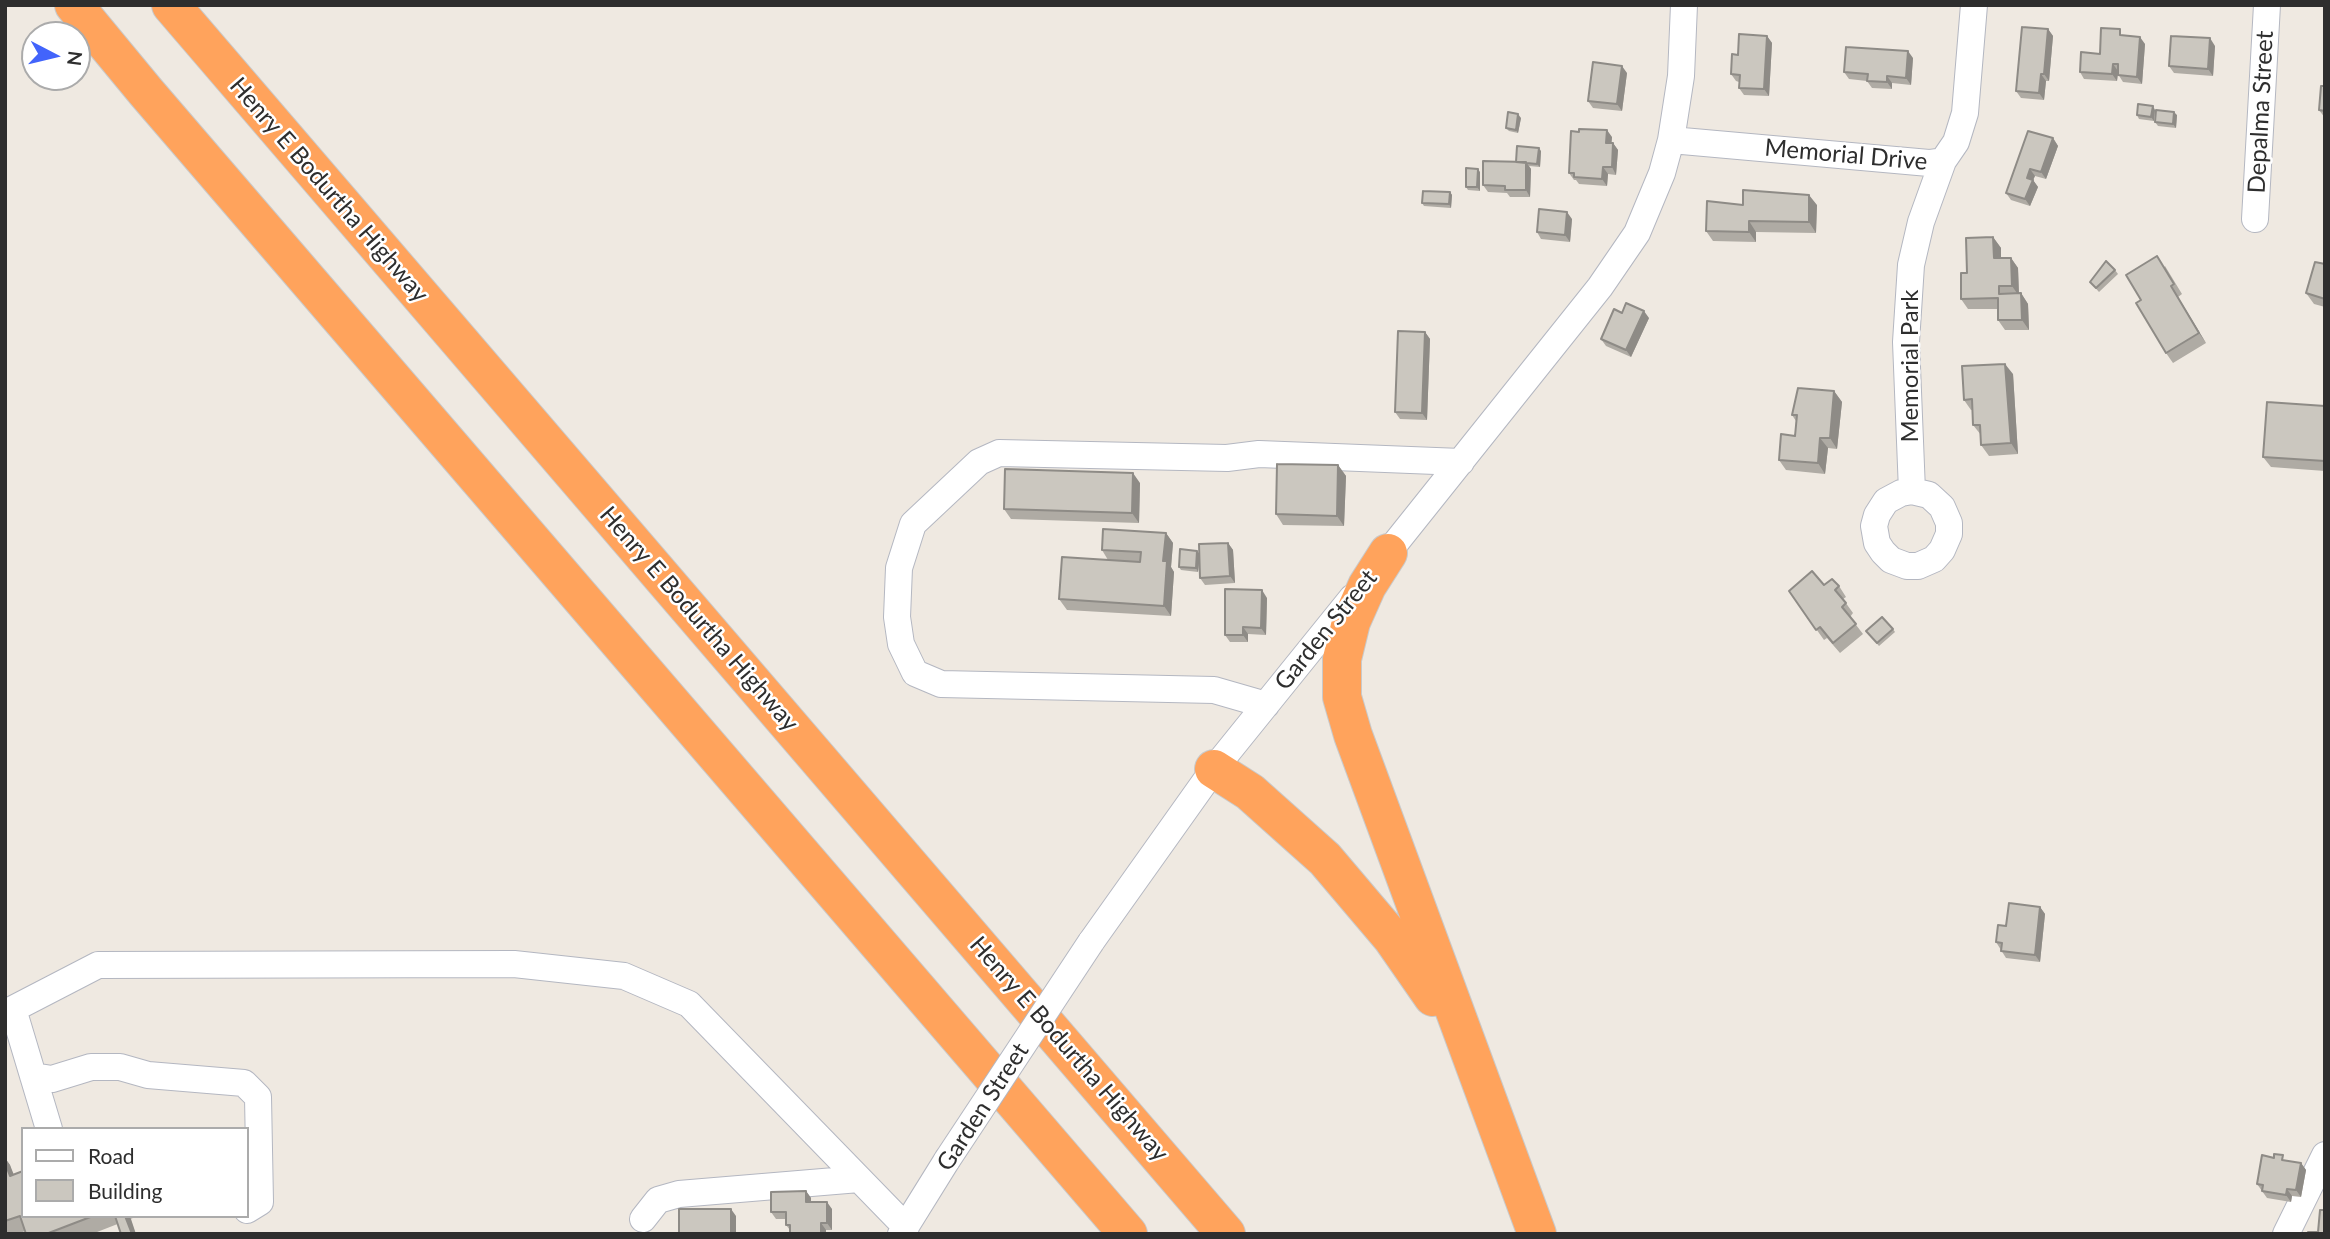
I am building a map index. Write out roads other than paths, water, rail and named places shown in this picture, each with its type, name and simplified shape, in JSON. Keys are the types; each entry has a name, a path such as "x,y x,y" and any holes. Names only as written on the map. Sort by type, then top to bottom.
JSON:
{"highway":[{"path":"75,5 173,124 1128,1234"},
{"name":"Henry E Bodurtha Highway","path":"171,5 1226,1234"},
{"path":"1388,553 1367,586 1350,622 1342,659 1342,697 1353,735 1537,1234"},
{"path":"1214,769 1250,792 1310,844 1373,914 1410,962 1446,1018 1471,1064 1495,1121"}],"street":[{"name":"Garden Street","path":"904,1230 1091,942 1214,769 1621,258 1649,206 1671,140 1681,76 1684,5"},
{"name":"Memorial Drive","path":"1671,140 1929,163 1943,161 1956,142 1965,113 1974,5"},
{"name":"Depalma Street","path":"2255,219 2267,5"},
{"name":"Memorial Park","path":"1912,491 1906,342 1908,288 1921,222 1943,161"},
{"path":"1266,705 1214,690 942,684 915,673 901,644 897,617 899,568 913,524 979,463 999,453 1227,458 1259,454 1461,462"},
{"path":"48,1127 13,1009 97,965 514,964 624,976 688,1004 859,1179 904,1230"},
{"path":"33,1076 52,1079 91,1067 120,1067 148,1076 244,1083 258,1097 260,1202 248,1209"},
{"path":"2286,1234 2325,1155"},
{"path":"643,1219 658,1200 679,1194 859,1179"}]}
